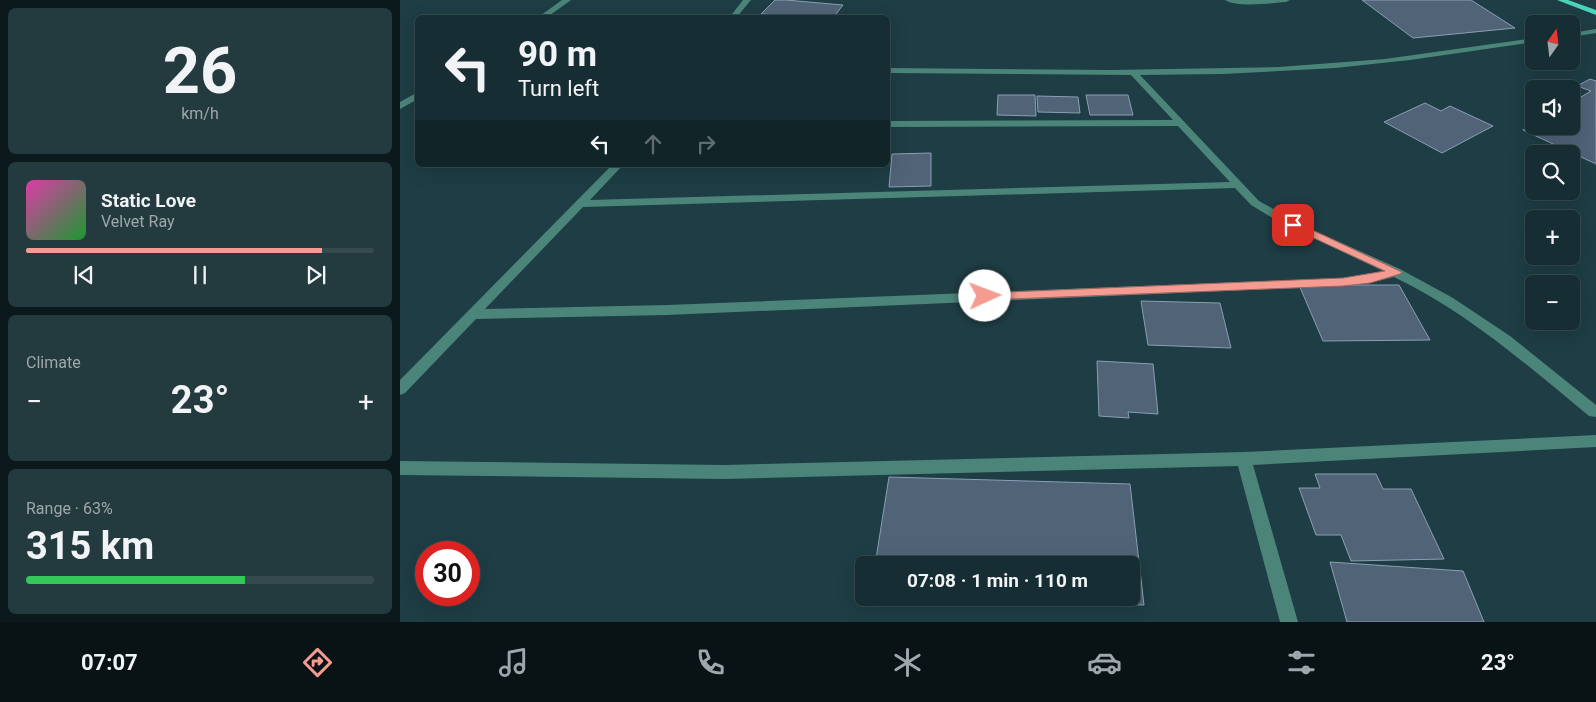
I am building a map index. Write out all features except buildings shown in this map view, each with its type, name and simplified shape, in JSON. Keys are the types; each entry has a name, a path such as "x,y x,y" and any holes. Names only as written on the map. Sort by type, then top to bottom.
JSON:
{"main road":[{"path":"1561,0 1596,13"}],"street":[{"path":"544,15 567,0"},
{"path":"734,15 747,0"},
{"path":"1229,0 1253,2 1286,0"},
{"path":"1580,34 1596,31"},
{"path":"890,70 1132,72 1262,70 1336,66 1525,41"},
{"path":"1132,72 1255,203 1276,217 1396,272 1450,301 1496,334 1595,411"},
{"path":"400,106 415,97"},
{"path":"890,124 1181,123"},
{"path":"400,389 616,167"},
{"path":"581,204 1237,185"},
{"path":"473,314 667,310 1343,282 1370,279 1396,272"},
{"path":"400,468 724,472 1244,459 1596,440"},
{"path":"1244,459 1289,622"}],"route":[{"path":"985,296 1343,282 1370,279 1396,272 1293,225"}]}
